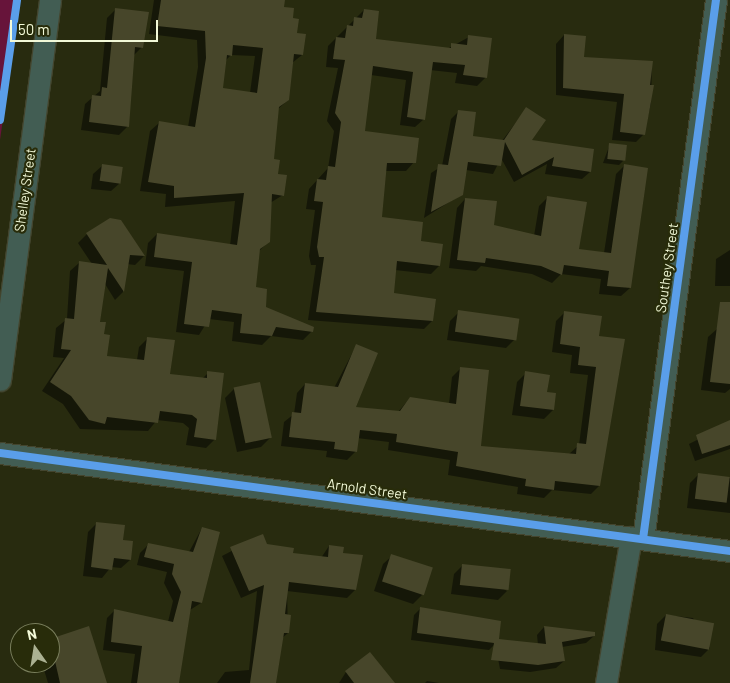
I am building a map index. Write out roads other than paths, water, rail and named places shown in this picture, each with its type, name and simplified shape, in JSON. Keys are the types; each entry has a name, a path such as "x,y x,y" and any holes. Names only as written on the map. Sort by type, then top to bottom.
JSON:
{"street":[{"name":"Shelley Street","path":"0,380 50,0"},
{"name":"Southey Street","path":"606,683 637,538 716,0"},
{"name":"Arnold Street","path":"0,453 730,551"}]}
